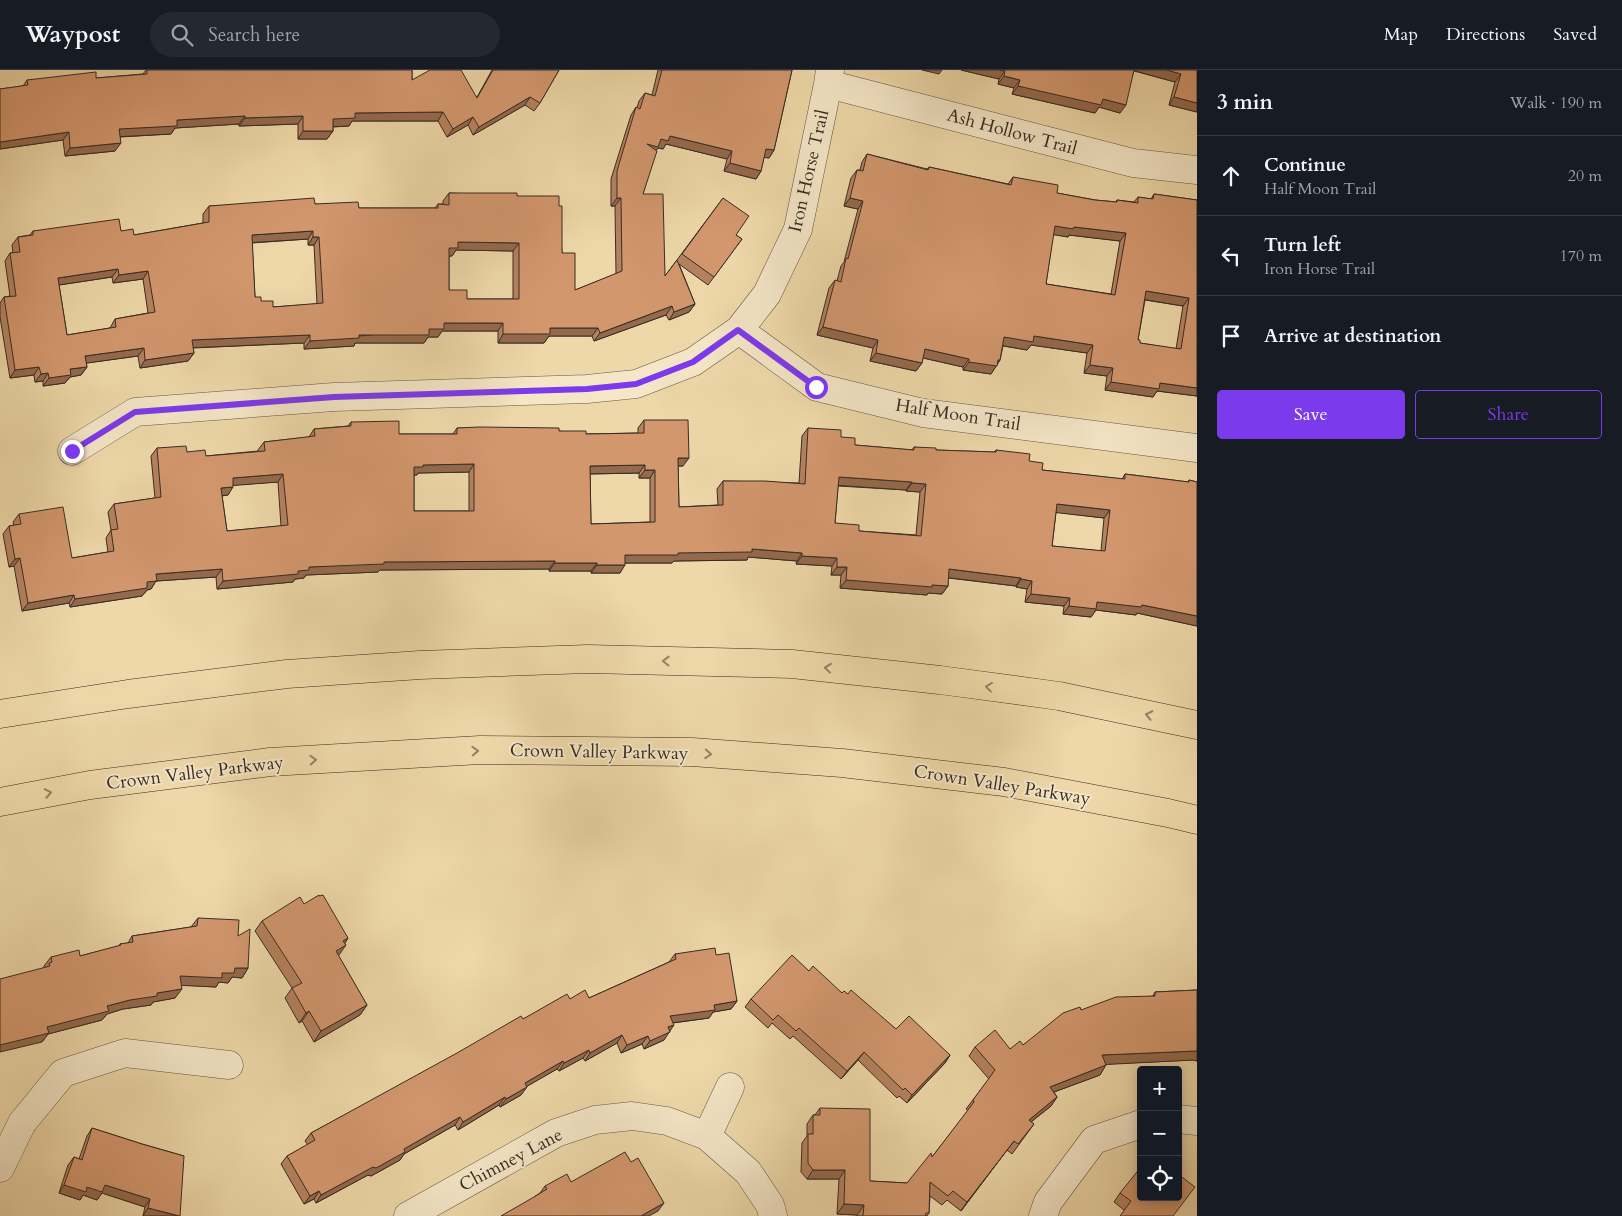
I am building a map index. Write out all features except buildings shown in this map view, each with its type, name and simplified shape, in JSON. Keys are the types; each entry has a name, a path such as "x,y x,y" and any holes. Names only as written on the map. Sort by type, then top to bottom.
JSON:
{"main road":[{"path":"0,714 128,694 287,674 420,665 588,659 792,664 1059,696 1197,724"},
{"name":"Crown Valley Parkway","path":"0,802 90,785 270,762 480,750 692,752 842,763 1004,782 1168,812 1197,820"}],"street":[{"name":"Ash Hollow Trail","path":"832,75 1133,163 1197,170"},
{"name":"Iron Horse Trail","path":"72,451 135,412 334,397 587,389 636,384 693,362 738,330 767,294 798,229 832,75"},
{"name":"Half Moon Trail","path":"738,330 816,387 923,413 1197,448"},
{"path":"0,1168 22,1123 63,1073 124,1053 229,1064"},
{"path":"707,1136 730,1088"},
{"name":"Chimney Lane","path":"408,1216 556,1133 595,1120 632,1116 668,1121 707,1136 748,1172 770,1205 772,1216"},
{"path":"1182,1119 1197,1121"},
{"path":"1043,1216 1048,1202 1094,1140 1137,1125"}],"route":[{"path":"72,451 135,412 334,397 587,389 636,384 693,362 738,330 816,387"}]}
